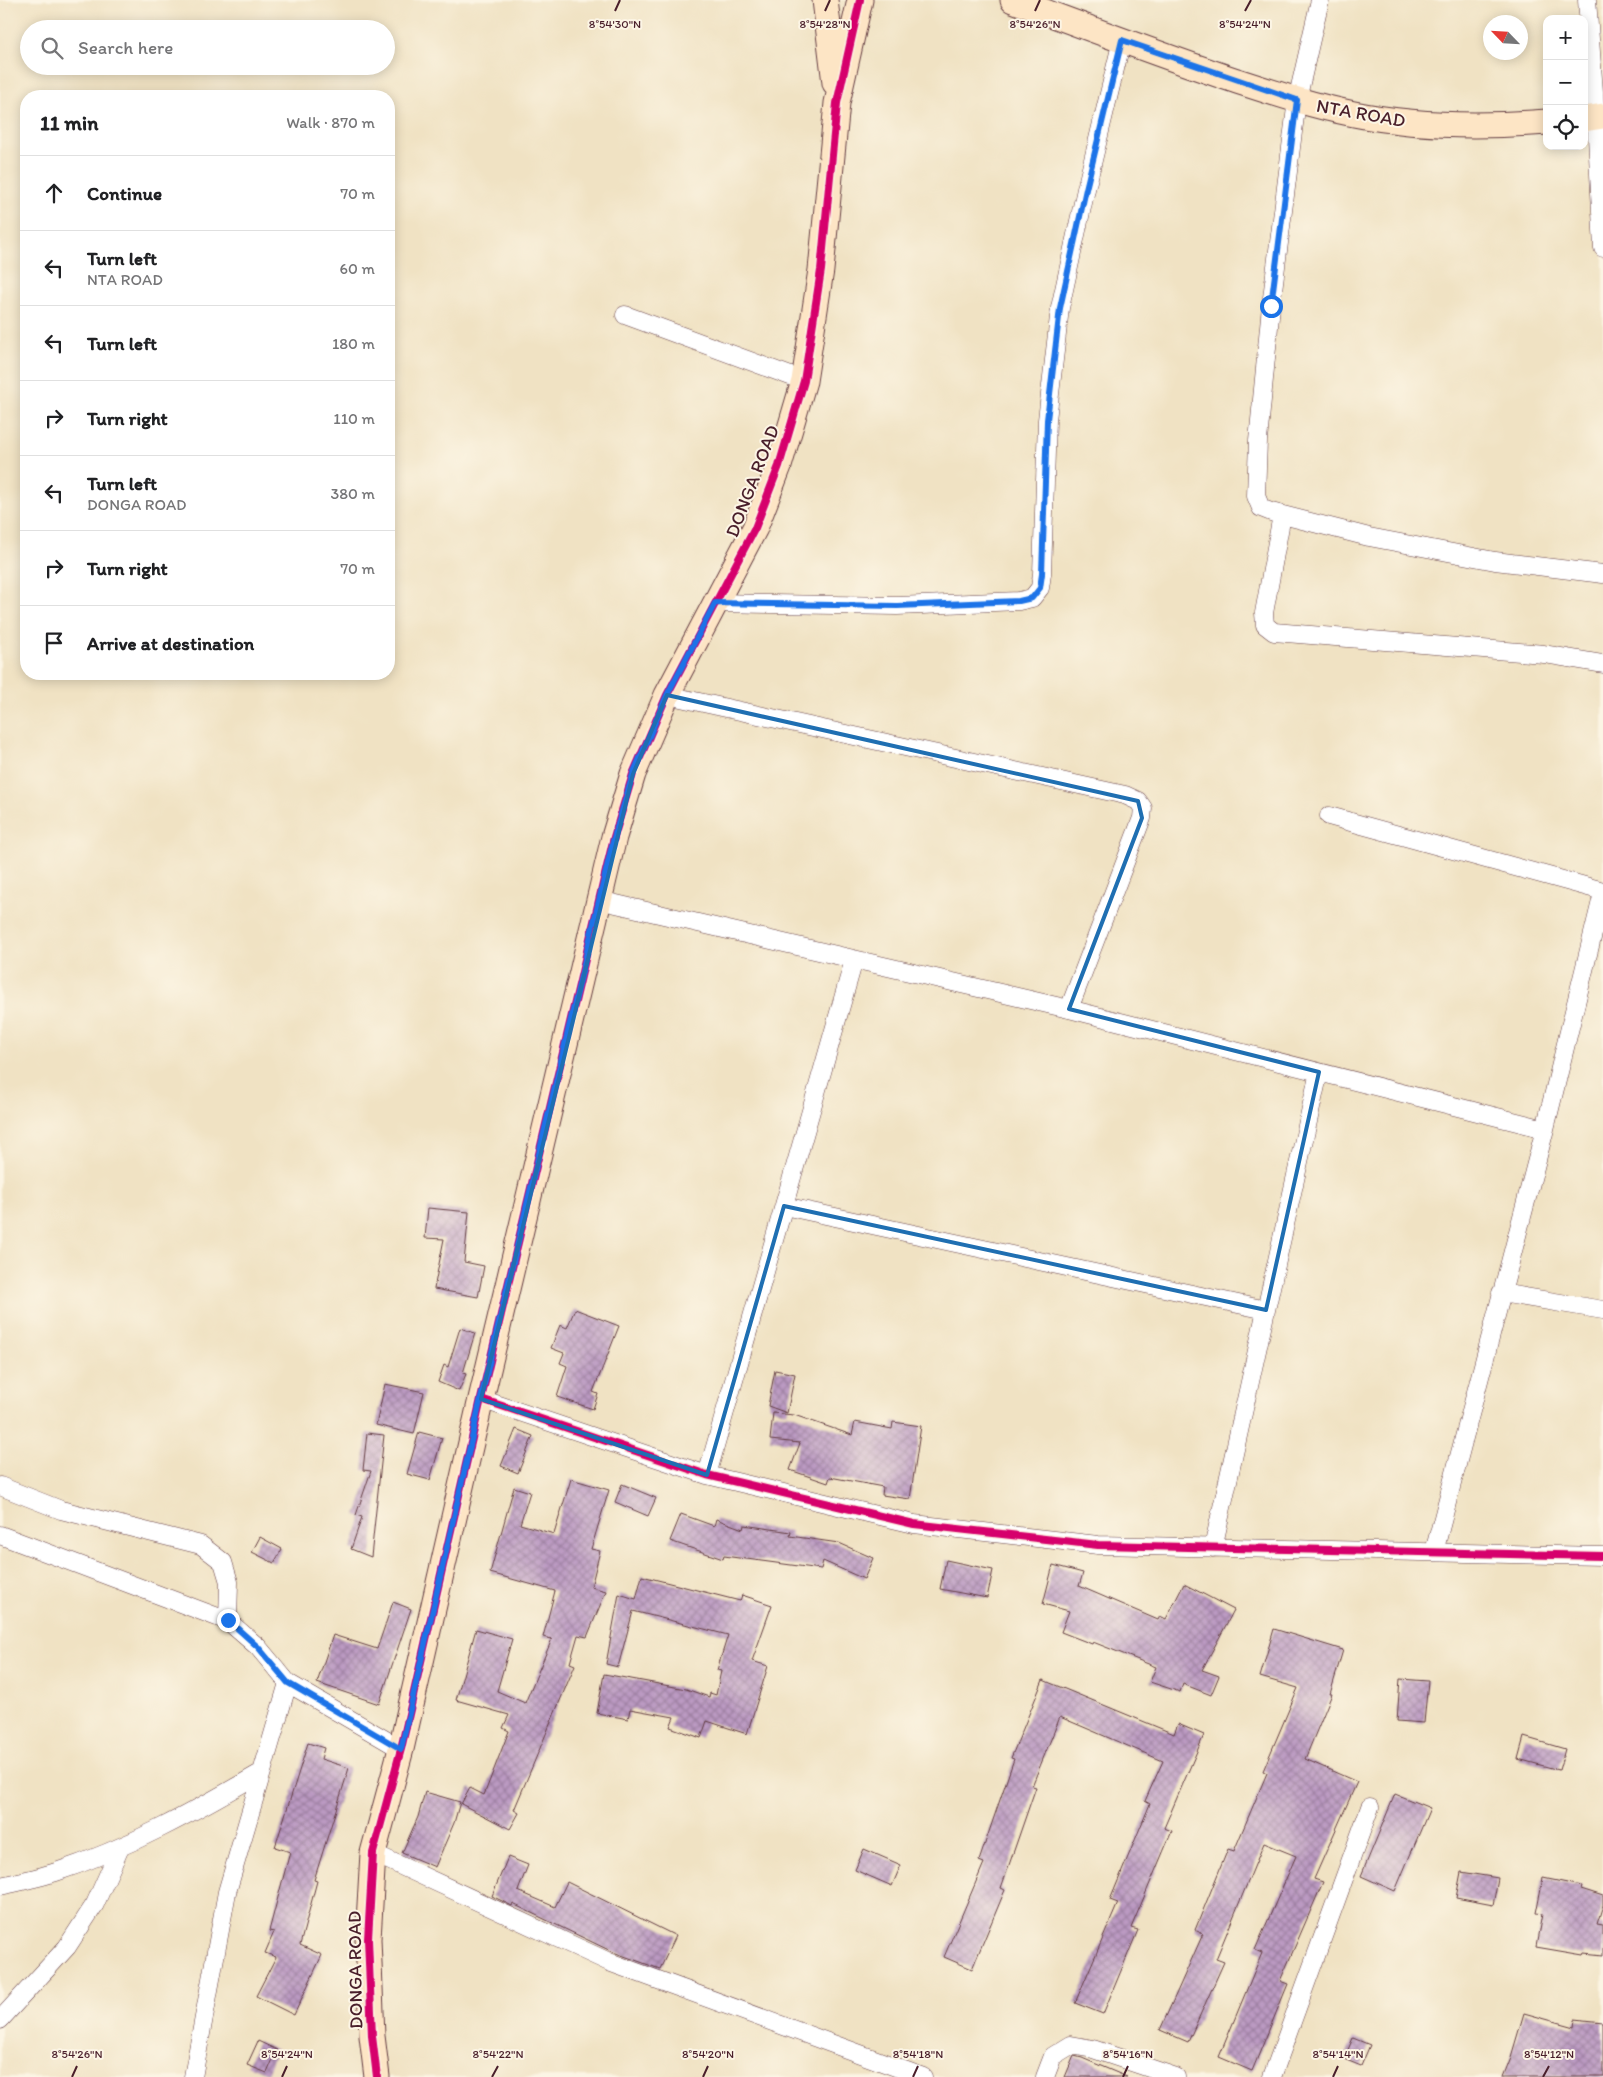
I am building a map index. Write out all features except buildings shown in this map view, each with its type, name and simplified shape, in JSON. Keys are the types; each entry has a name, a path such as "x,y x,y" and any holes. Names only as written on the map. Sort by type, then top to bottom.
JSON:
{"street":[{"path":"825,0 838,103"},
{"path":"838,103 860,0"},
{"name":"NTA ROAD","path":"1013,0 1122,40 1297,100 1355,114 1399,121 1452,126 1543,122"},
{"path":"1320,0 1297,100 1270,316 1258,441 1256,496 1261,508 1369,537 1495,561 1603,574"},
{"path":"1587,0 1603,248"},
{"path":"715,603 897,606 1019,601 1032,598 1040,588 1047,420 1060,308 1122,40"},
{"name":"DONGA ROAD","path":"377,2077 372,2036 368,1939 373,1853 401,1749 481,1398 614,837 633,774 667,695 755,528 779,466 804,381 821,270 838,103"},
{"path":"625,315 804,381"},
{"path":"1282,515 1264,613 1265,625 1274,632 1544,654 1603,664"},
{"path":"667,695 1125,795 1138,801 1143,808 1142,818 1069,1009"},
{"path":"1329,816 1603,892 1545,1130 1500,1293 1434,1552"},
{"path":"599,900 1069,1009 1545,1130"},
{"path":"707,1475 854,960"},
{"path":"1213,1548 1318,1072"},
{"path":"784,1206 1266,1310"},
{"path":"1500,1293 1603,1310"},
{"path":"481,1398 707,1475 914,1524 1098,1545 1603,1556"},
{"path":"0,1486 60,1510 201,1545 222,1562 229,1582 228,1620"},
{"path":"0,1535 228,1620 258,1647 288,1683 401,1749"},
{"path":"193,2077 227,1892 288,1683"},
{"path":"0,1886 55,1873 120,1848 188,1815 262,1772"},
{"path":"1272,2077 1370,1807"},
{"path":"0,2020 66,1947 95,1904 120,1848"},
{"path":"373,1853 609,1962 923,2077"},
{"path":"1045,2077 1053,2056 1071,2045 1093,2049 1176,2077"}],"highlighted area":[{"path":"667,695 1138,801 1142,818 1069,1009 1319,1072 1266,1310 784,1206 707,1475 481,1399 633,774"}],"cycle path":[{"path":"377,2077 372,2036 368,1939 373,1853 401,1749 481,1399 614,837 633,774 667,695 755,528 779,466 804,381 821,270 837,103 860,0"},
{"path":"481,1399 707,1475 914,1524 1098,1545 1603,1556"}],"route":[{"path":"228,1620 258,1647 288,1683 401,1749 481,1398 614,837 633,774 667,695 715,603 897,606 1019,601 1032,598 1040,588 1047,420 1060,308 1122,40 1207,71 1297,100 1271,306"}]}
